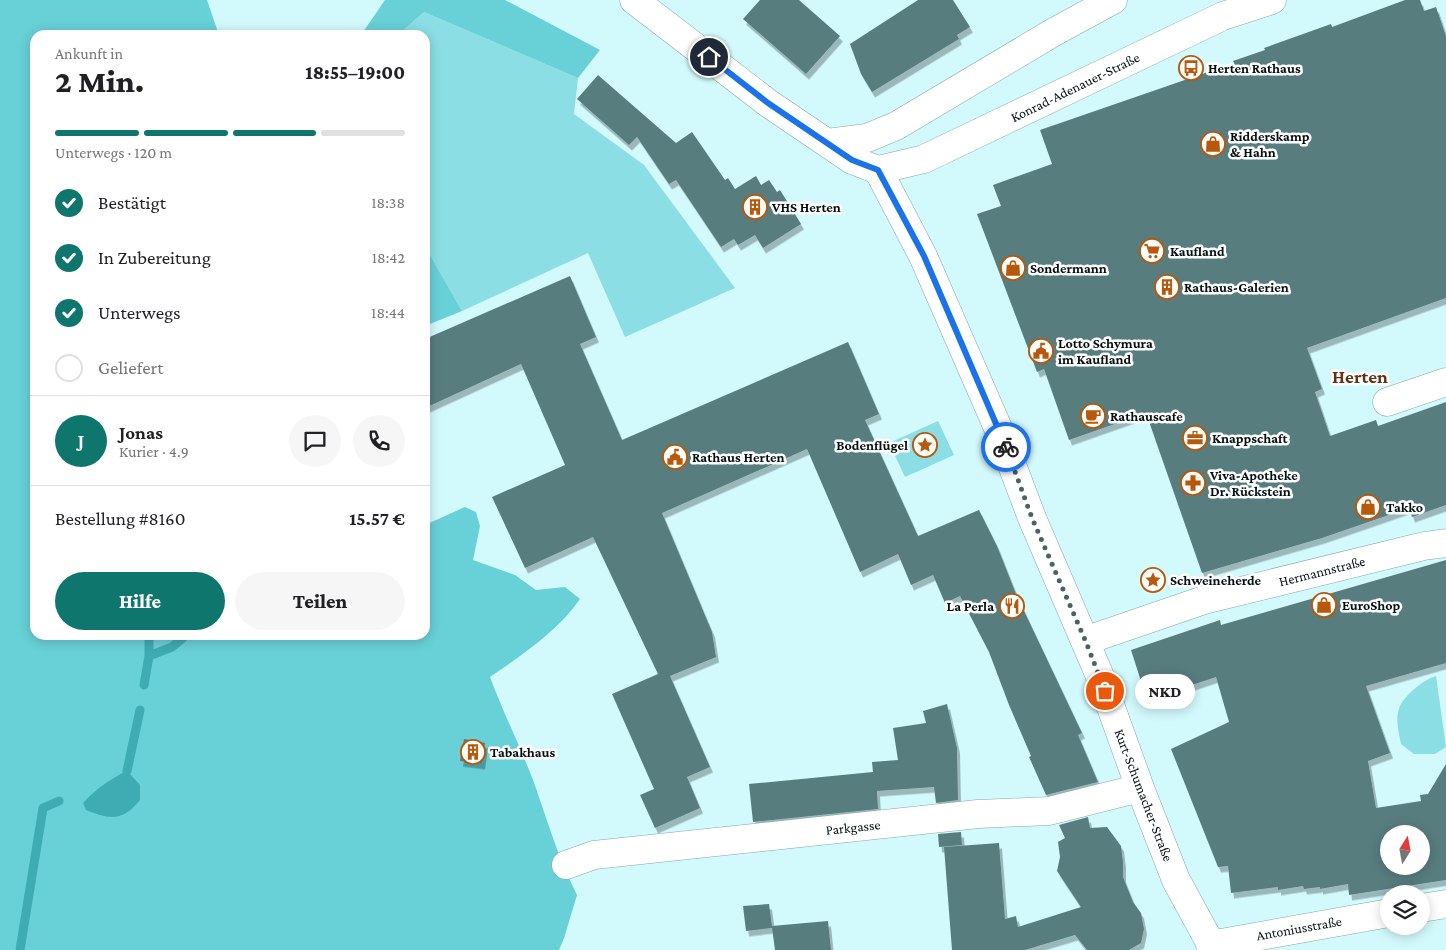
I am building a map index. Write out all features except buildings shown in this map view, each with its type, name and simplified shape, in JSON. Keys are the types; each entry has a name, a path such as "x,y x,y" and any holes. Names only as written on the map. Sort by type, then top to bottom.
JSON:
{"street":[{"path":"634,0 768,103 852,160 878,170"},
{"path":"827,143 867,138 896,126 1054,32 1114,0"},
{"name":"Konrad-Adenauer-Straße","path":"878,170 924,159 1223,16 1272,0"},
{"name":"Kurt-Schumacher-Straße","path":"878,170 924,256 998,428 1032,518 1086,642 1176,880 1212,947"},
{"path":"1387,402 1446,382"},
{"name":"Hermannstraße","path":"1086,642 1204,600 1424,546 1446,543"},
{"name":"Parkgasse","path":"566,865 594,855 978,814 1049,811 1140,788"},
{"path":"1430,907 1446,904"},
{"name":"Antoniusstraße","path":"1212,947 1380,915"}],"shaded area":[{"path":"0,0 207,0 217,30 30,30 30,640 430,640 430,523 465,507 476,512 480,526 473,560 515,575 536,590 565,587 580,599 550,632 490,677 528,767 558,853 577,895 559,950 0,950"},
{"path":"385,0 505,0 600,50 578,78 424,12 404,30 364,30"},
{"path":"424,12 578,78 574,114 644,165 735,288 625,337 588,253 462,311 430,255 430,30 404,30"},
{"path":"430,255 462,311 430,324"},
{"path":"938,421 954,455 905,477 889,443"},
{"path":"1436,676 1446,747 1435,754 1414,754 1401,744 1397,722 1399,709 1404,699 1414,689"},
{"path":"127,771 140,785 140,800 134,807 116,817 102,816 86,810 83,803 88,798 115,777"}],"waterway":[{"path":"144,685 149,656 149,640"},
{"path":"149,656 172,647 181,640"},
{"path":"127,771 140,710"},
{"path":"20,950 43,808 59,801"}],"way so far":[{"path":"1006,447 1032,518 1086,642 1105,691"}],"place":[{"name":"Herten Rathaus","path":"1191,68"},
{"name":"Ridderskamp & Hahn","path":"1213,144"},
{"name":"VHS Herten","path":"755,207"},
{"name":"Kaufland","path":"1152,251"},
{"name":"Sondermann","path":"1013,268"},
{"name":"Rathaus-Galerien","path":"1167,287"},
{"name":"Lotto Schymura im Kaufland","path":"1041,351"},
{"name":"Rathauscafe","path":"1093,416"},
{"name":"Knappschaft","path":"1195,438"},
{"name":"Bodenflügel","path":"925,445"},
{"name":"Rathaus Herten","path":"675,457"},
{"name":"Viva-Apotheke Dr. Rückstein","path":"1193,483"},
{"name":"Takko","path":"1368,507"},
{"name":"Schweineherde","path":"1153,580"},
{"name":"EuroShop","path":"1324,605"},
{"name":"La Perla","path":"1012,606"},
{"name":"NKD","path":"1105,691"},
{"name":"Tabakhaus","path":"473,752"}],"district":[{"name":"Herten","path":"1360,376"}],"route":[{"path":"709,57 768,103 852,160 878,170 924,256 1006,447"}]}
